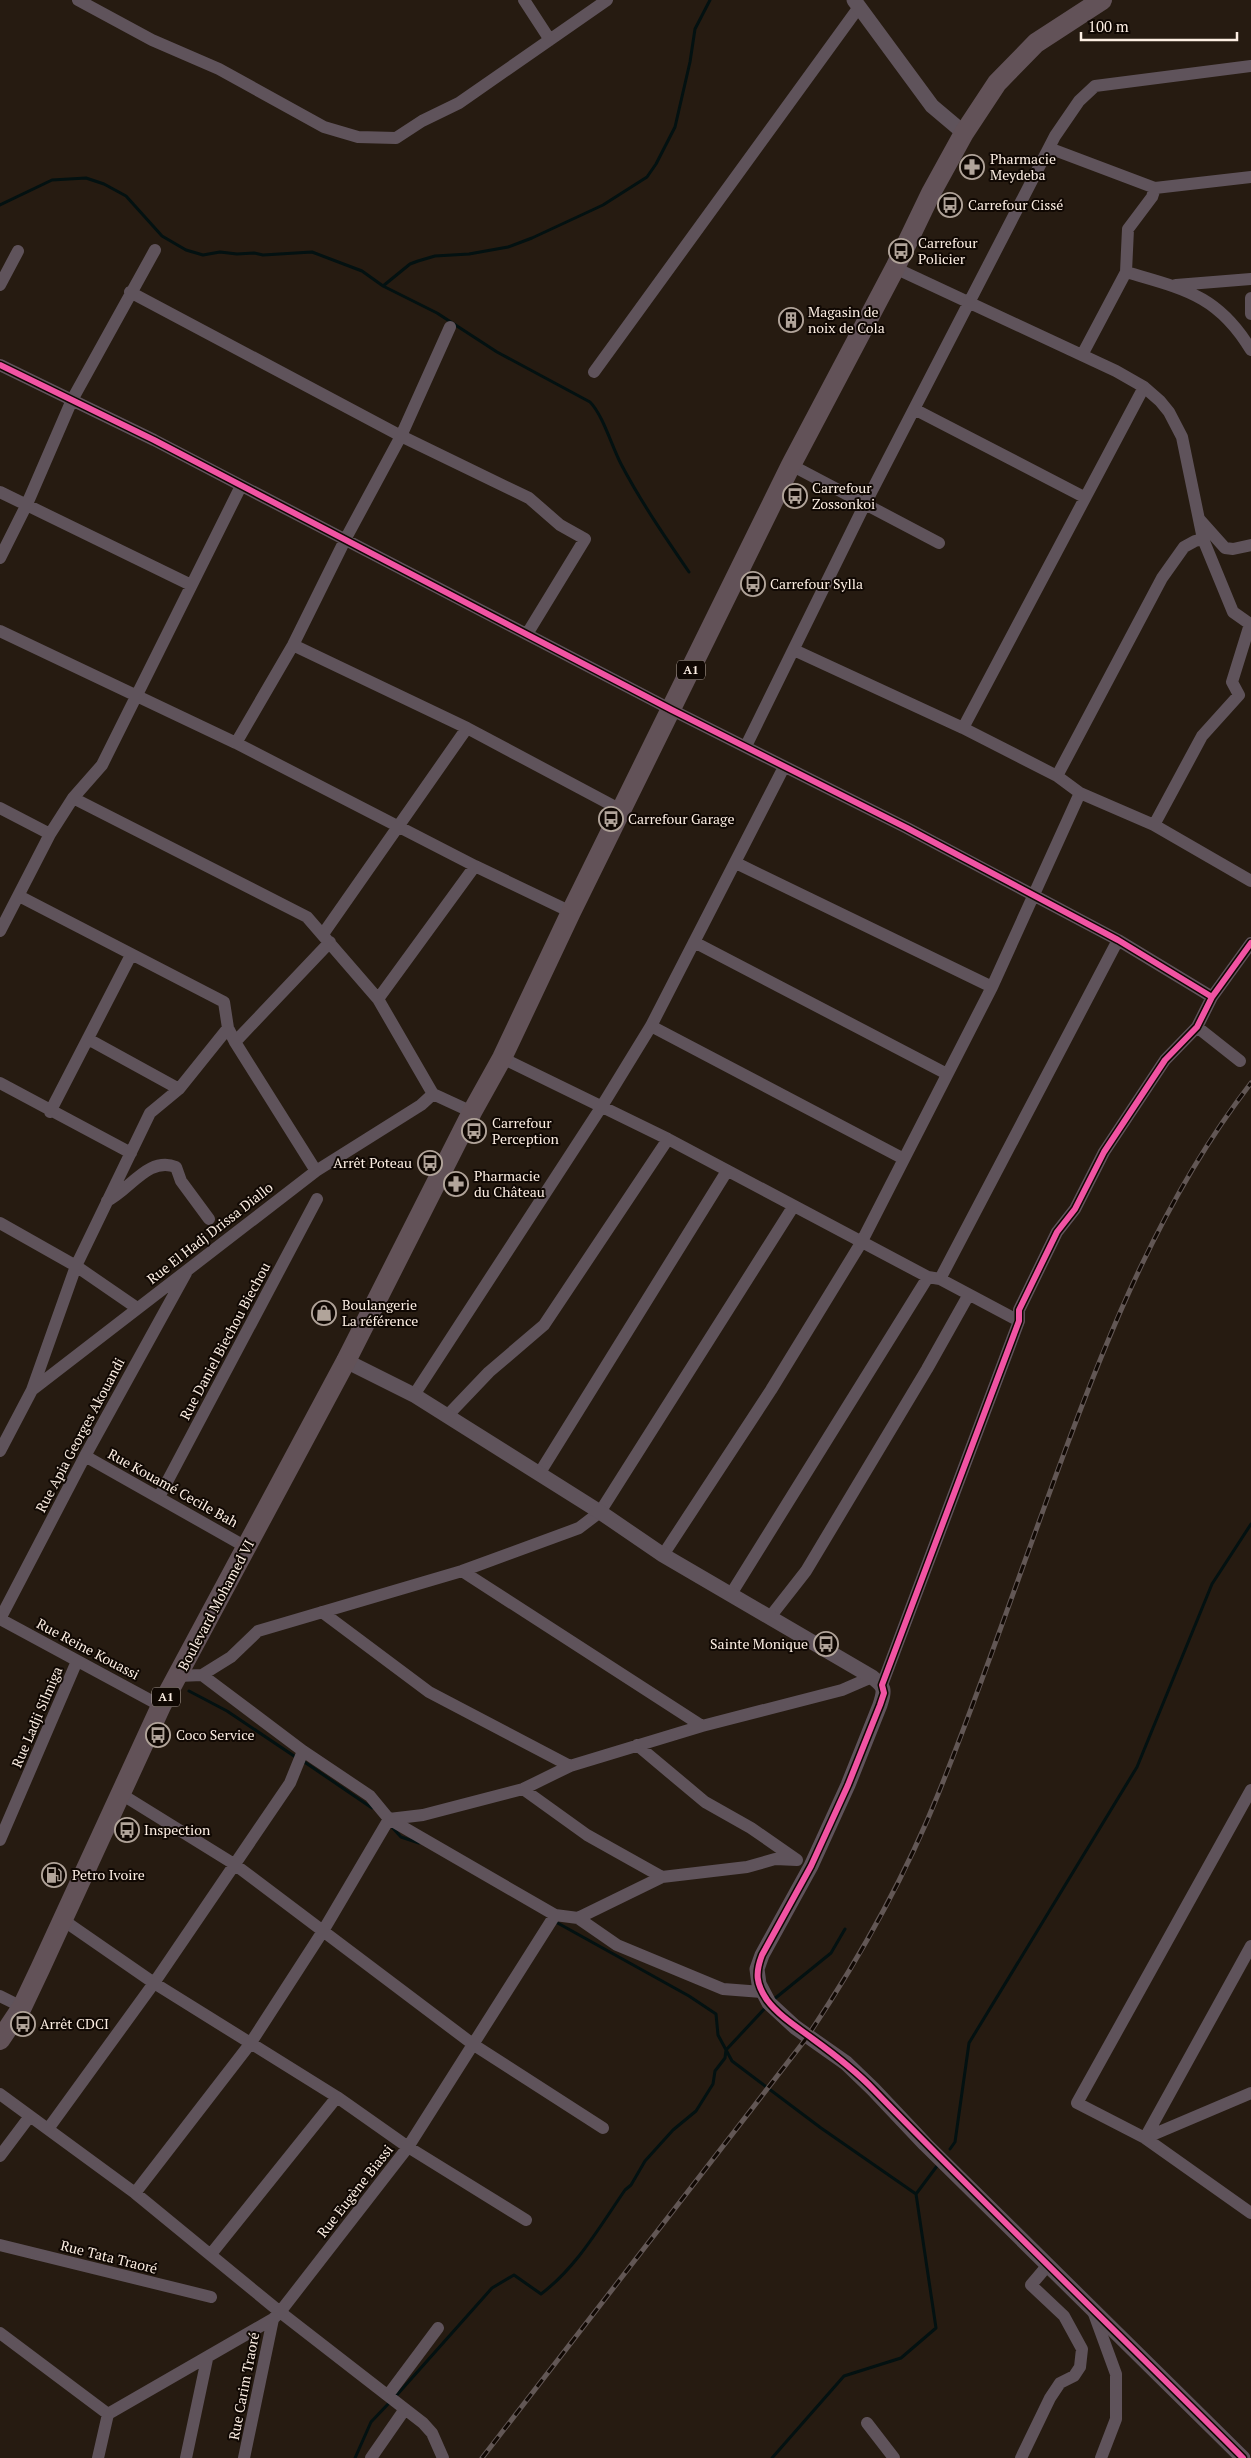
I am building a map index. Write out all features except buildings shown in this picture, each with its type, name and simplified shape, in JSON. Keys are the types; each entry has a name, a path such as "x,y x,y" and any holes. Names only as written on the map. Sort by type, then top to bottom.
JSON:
{"main road":[{"name":"A1","path":"346,1361 472,1112 502,1058 571,912 792,465 896,268 912,228 964,132 997,83 1015,63 1036,43 1102,0"},
{"name":"A1","path":"1080,14 1120,0"},
{"name":"Boulevard Mohamed VI","path":"0,2040 22,2007 161,1706 346,1361"}],"street":[{"path":"78,0 152,40 219,69 324,127 358,137 396,138 422,121 459,103 607,0"},
{"path":"524,0 550,40"},
{"path":"594,372 858,3 932,106 964,132"},
{"path":"746,746 865,504 1049,148 1070,112 1095,86 1251,66"},
{"path":"1049,148 1155,188 1251,177"},
{"path":"1082,355 1126,272 1128,229 1152,197 1155,188"},
{"path":"0,558 27,504 72,400 130,292 155,250"},
{"path":"0,285 18,251"},
{"path":"896,268 1082,355 1144,387 1165,406 1182,437 1203,539 1233,612 1250,624 1232,682 1239,695 1202,736 1154,825"},
{"path":"1126,272 1171,285 1215,305 1238,329 1251,350"},
{"path":"1171,285 1251,279"},
{"path":"130,292 401,436 529,498 560,525 584,539 527,634"},
{"path":"1251,298 1251,314"},
{"path":"236,743 293,645 346,538 401,436 450,327"},
{"path":"0,365 346,538 672,710 746,746 1034,895 1118,940 1212,997"},
{"path":"963,728 1144,387"},
{"path":"914,409 1084,498"},
{"path":"792,465 939,543"},
{"path":"0,931 50,834 73,798 102,765 242,486"},
{"path":"0,492 191,585"},
{"path":"1200,520 1225,548 1233,549 1251,545"},
{"path":"1057,776 1162,578 1184,547 1203,539"},
{"path":"0,632 236,743 475,866 571,912"},
{"path":"293,645 467,728 621,810"},
{"path":"794,650 963,728 1057,776 1080,793 1154,825 1251,881"},
{"path":"235,1042 326,938 467,728"},
{"path":"414,1395 602,1106 651,1026 784,767"},
{"path":"663,1555 771,1390 861,1243 992,987 1080,793"},
{"path":"73,798 307,917 378,999 432,1094 472,1112"},
{"path":"0,808 50,834"},
{"path":"736,863 992,987"},
{"path":"378,999 475,866"},
{"path":"19,896 224,1002 228,1028 235,1042 316,1171"},
{"path":"731,1594 934,1278 1118,940"},
{"path":"694,942 947,1074"},
{"path":"877,1680 1019,1321 1019,1310 1057,1232 1076,1209 1104,1152 1165,1060 1197,1027 1212,997 1251,943"},
{"path":"50,1112 131,955"},
{"path":"651,1026 904,1159"},
{"path":"1197,1027 1240,1061"},
{"path":"32,1390 76,1266 150,1113 179,1090 228,1028"},
{"path":"88,1039 179,1090"},
{"path":"502,1058 668,1139 861,1243 1019,1321"},
{"path":"0,1083 50,1112 131,1153"},
{"name":"Rue El Hadj Drissa Diallo","path":"0,1451 32,1390 189,1267 316,1171 421,1105 432,1094"},
{"path":"446,1416 489,1372 544,1325 668,1139"},
{"path":"108,1201 120,1195 146,1170 168,1164 176,1167 181,1181 209,1219"},
{"path":"539,1474 726,1170"},
{"name":"Rue Daniel Biechou Biechou","path":"159,1497 317,1198"},
{"path":"178,1676 202,1675 231,1657 258,1632 462,1571 579,1528 600,1512 793,1207"},
{"path":"0,1223 76,1266 137,1308"},
{"name":"Rue Apia Georges Akouandi","path":"0,1619 84,1456 189,1267"},
{"path":"770,1617 806,1571 927,1369 968,1296"},
{"path":"346,1361 414,1395 600,1512 663,1555 877,1680 884,1693 848,1785 804,1863 759,1962 757,1969 762,1992 785,2018 846,2063 873,2089 925,2144 1244,2458"},
{"name":"Rue Kouamé Cecile Bah","path":"84,1456 246,1547"},
{"path":"462,1571 702,1726"},
{"path":"322,1612 429,1692 570,1766"},
{"name":"Rue Reine Kouassi","path":"0,1619 161,1706"},
{"name":"Rue Ladji Silmiga","path":"0,1840 77,1661"},
{"path":"202,1675 303,1751 370,1796 389,1819 555,1915 578,1918 617,1945 723,1989 762,1992"},
{"path":"389,1819 423,1814 523,1790 570,1766 637,1745 877,1680"},
{"path":"637,1745 706,1802 751,1828 804,1863"},
{"path":"48,2129 154,1983 290,1783 303,1751"},
{"path":"523,1790 588,1834 662,1877"},
{"path":"1251,1790 1077,2103 1145,2138 1251,2213"},
{"path":"121,1794 234,1864 474,2045 603,2128"},
{"path":"135,2193 250,2044 323,1931 389,1819"},
{"path":"578,1918 662,1877 747,1867 775,1859 804,1863"},
{"name":"Rue Eugène Biassi","path":"108,2414 207,2359 276,2316 408,2147 555,1915"},
{"path":"63,1920 154,1983 337,2096 408,2147 526,2220"},
{"path":"1145,2138 1251,1946"},
{"path":"0,1996 22,2007"},
{"path":"1145,2138 1251,2093"},
{"path":"0,2094 135,2193 211,2254 276,2316 388,2395 432,2433 443,2458"},
{"path":"211,2254 337,2096"},
{"path":"0,2156 30,2116"},
{"name":"Rue Tata Traoré","path":"0,2245 211,2297"},
{"path":"1021,2458 1050,2398 1060,2383 1074,2376 1080,2367 1082,2349 1064,2316 1031,2285 1048,2265"},
{"path":"1093,2311 1116,2374 1116,2419 1101,2458"},
{"name":"Rue Carim Traoré","path":"244,2458 276,2316"},
{"path":"388,2395 438,2328"},
{"path":"0,2333 108,2414 98,2458"},
{"path":"186,2458 207,2359"},
{"path":"371,2458 405,2409"},
{"path":"867,2423 894,2458"}],"waterway":[{"path":"0,205 52,180 86,178 104,184 126,196 162,236 186,250 203,255 220,252 263,255 312,252 362,271 383,286 410,264 418,261 435,256 469,254 508,247 532,238 603,205 647,177 656,164 675,127 690,62 695,29 710,0"},
{"path":"383,286 437,313 497,352 590,402 599,415 621,464 637,492 689,572"},
{"path":"950,2149 955,2142 969,2043 1137,1767 1212,1584 1251,1524"},
{"path":"189,1691 227,1711 297,1758"},
{"path":"303,1761 372,1808"},
{"path":"391,1826 401,1837 419,1843"},
{"path":"554,1921 689,1996 716,2014 718,2035 732,2061 821,2128 916,2194"},
{"path":"773,2000 831,1953 845,1929"},
{"path":"395,2397 492,2288 514,2275 541,2294 566,2271 577,2259 625,2190 631,2185 645,2161 673,2130 696,2111 713,2084 715,2071 725,2058 726,2050 767,2006"},
{"path":"772,2458 844,2376 901,2358 936,2328 916,2194 937,2166"},
{"path":"355,2458 371,2422 390,2402"}],"railway":[{"path":"482,2458 805,2040 879,1919 911,1857 955,1752 1097,1366 1118,1317 1164,1219 1219,1127 1251,1083"}],"cycle path":[{"path":"0,365 154,440 672,710 907,828 1118,940 1212,997"},
{"path":"1243,2458 1011,2229 867,2083 837,2057 777,2011 763,1994 758,1978 758,1967 762,1955 811,1866 848,1785 880,1705 884,1693 882,1685 1019,1321 1019,1310 1057,1232 1075,1209 1104,1152 1165,1060 1197,1027 1212,997 1251,943"}],"place":[{"name":"Pharmacie Meydeba","path":"972,167"},
{"name":"Carrefour Cissé","path":"950,205"},
{"name":"Carrefour Policier","path":"901,251"},
{"name":"Magasin de noix de Cola","path":"791,320"},
{"name":"Carrefour Zossonkoi","path":"795,496"},
{"name":"Carrefour Sylla","path":"753,584"},
{"name":"Carrefour Garage","path":"611,819"},
{"name":"Carrefour Perception","path":"474,1131"},
{"name":"Arrêt Poteau","path":"430,1163"},
{"name":"Pharmacie du Château","path":"456,1184"},
{"name":"Boulangerie La référence","path":"324,1313"},
{"name":"Sainte Monique","path":"826,1644"},
{"name":"Coco Service","path":"158,1735"},
{"name":"Inspection","path":"127,1830"},
{"name":"Petro Ivoire","path":"54,1875"},
{"name":"Arrêt CDCI","path":"23,2024"}]}
